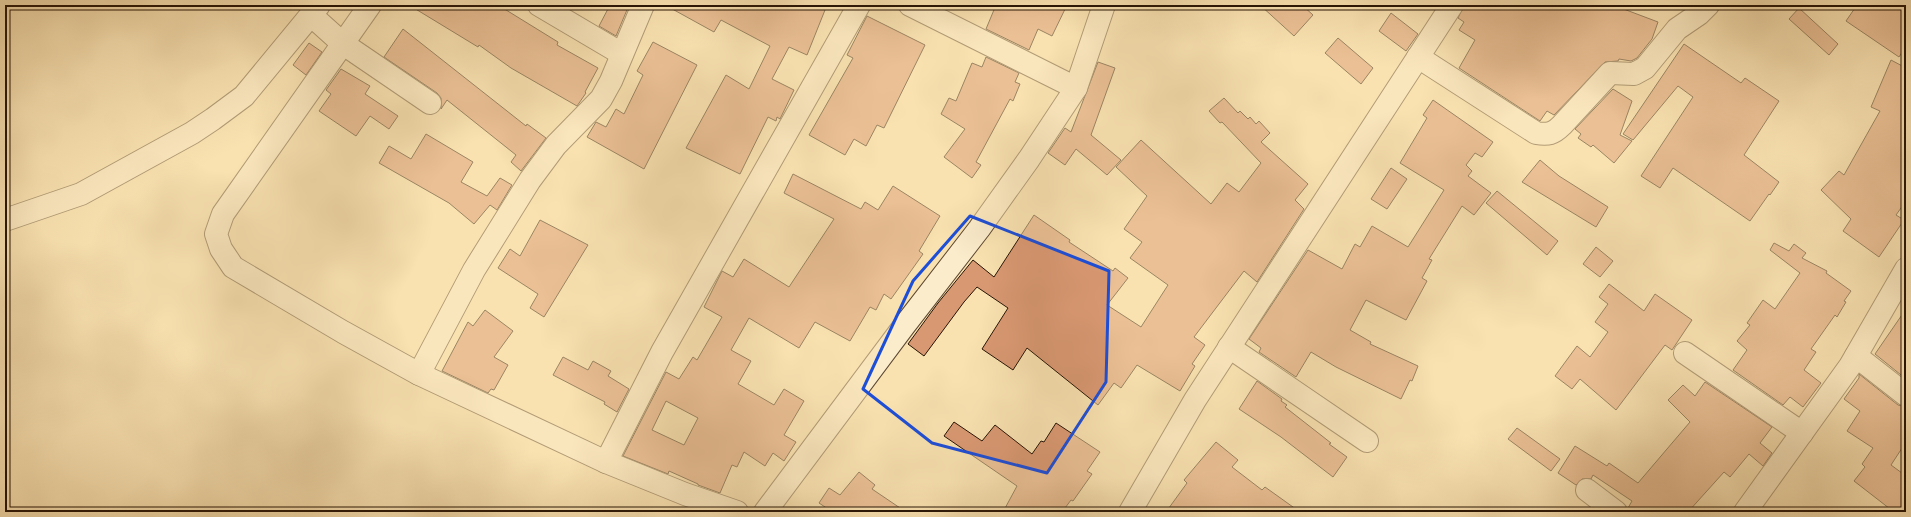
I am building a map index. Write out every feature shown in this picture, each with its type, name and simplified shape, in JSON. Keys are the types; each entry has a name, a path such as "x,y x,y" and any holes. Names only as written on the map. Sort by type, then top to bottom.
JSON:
{"street":[{"path":"370,5 223,214 216,234 221,249 233,267 343,332 420,374 606,462 685,494 737,512"},
{"path":"539,5 622,54"},
{"path":"420,374 474,270 530,180 556,145 601,99 643,5"},
{"path":"606,462 670,338 859,5"},
{"path":"910,5 1076,88"},
{"path":"765,512 904,326 979,229 1029,159 1076,88 1104,5"},
{"path":"1130,512 1195,400 1452,5"},
{"path":"1418,57 1536,133 1546,135 1555,132 1562,126 1610,73 1634,74 1645,68 1677,29 1700,14 1708,5"},
{"path":"5,220 81,194 192,133 213,119 244,96 315,10 342,44 430,103"},
{"path":"1744,512 1802,434 1856,356 1906,269"},
{"path":"1229,348 1367,441"},
{"path":"1685,353 1802,434"},
{"path":"1856,356 1906,396"},
{"path":"1587,490 1616,512"}],"highlighted area":[{"path":"970,216 1109,271 1106,382 1047,473 932,443 863,389 913,281"}],"building":[{"path":"409,5 498,5 558,42 557,45 598,68 585,92 586,93 577,106 511,68 479,45 478,47"},
{"path":"610,5 629,5 616,36 599,26"},
{"path":"665,5 827,5 807,55 789,47 772,79 794,90 780,119 777,117 776,121 768,117 740,174 686,148 726,75 749,89 770,46 721,20 714,32"},
{"path":"996,5 1067,5 1052,36 1038,29 1029,50 986,29"},
{"path":"1260,5 1302,5 1313,15 1294,36"},
{"path":"1464,5 1613,5 1658,22 1652,39 1637,58 1631,61 1619,59 1618,61 1605,62 1554,115 1547,111 1540,121 1459,68 1475,40 1459,30 1464,22 1458,18"},
{"path":"1857,5 1906,5 1906,46 1899,57 1846,21"},
{"path":"1799,8 1838,44 1829,55 1789,19"},
{"path":"1391,13 1418,34 1406,51 1379,31"},
{"path":"867,16 925,45 884,128 877,125 866,146 854,139 845,155 809,135 853,58 847,55"},
{"path":"403,29 526,126 527,124 546,138 521,171 511,162 516,155 447,100 441,109 441,98 437,93 384,57"},
{"path":"1338,38 1373,68 1361,84 1325,53"},
{"path":"653,42 697,65 644,169 587,137 596,122 606,127 616,109 624,114 643,75 637,71"},
{"path":"309,43 322,52 306,75 293,65"},
{"path":"1684,44 1741,83 1745,78 1779,101 1744,155 1779,182 1750,221 1673,168 1660,188 1641,176 1693,97 1678,86 1633,140 1623,134"},
{"path":"986,57 1019,73 1015,82 1020,84 1013,101 1010,99 976,162 981,165 972,178 944,157 965,129 941,114 949,98 956,101 972,63 982,67"},
{"path":"1891,60 1906,68 1906,201 1896,215 1904,220 1879,257 1843,231 1851,219 1821,190 1839,171 1844,175 1880,111 1871,107"},
{"path":"1098,62 1115,68 1091,135 1121,160 1107,175 1076,149 1065,165 1048,153 1065,128 1071,132"},
{"path":"341,69 370,86 365,94 398,116 389,129 370,116 356,136 319,111 331,94 326,90"},
{"path":"1613,89 1632,101 1620,135 1632,141 1614,163 1593,145 1591,147 1578,138 1581,134 1575,129"},
{"path":"1224,98 1238,113 1240,111 1248,119 1250,117 1256,124 1259,121 1270,133 1261,142 1308,184 1295,200 1304,209 1257,282 1244,271 1194,337 1205,345 1192,364 1195,366 1180,391 1137,365 1121,388 1114,383 1098,405 1027,348 1013,370 982,349 1008,308 977,287 924,356 908,344 938,303 973,260 994,277 1034,215 1070,240 1069,242 1113,271 1115,268 1128,278 1107,305 1141,327 1168,285 1130,258 1142,242 1124,229 1147,196 1116,167 1141,140 1211,204 1227,183 1239,192 1261,163 1222,122 1220,123 1209,111"},
{"path":"1433,100 1493,142 1482,157 1475,153 1466,165 1472,171 1468,176 1491,193 1474,215 1462,206 1429,259 1432,260 1422,278 1427,281 1406,320 1366,300 1350,330 1371,342 1370,344 1418,366 1412,381 1410,380 1401,399 1336,367 1311,352 1296,377 1259,352 1261,348 1249,339 1308,250 1342,269 1355,244 1360,247 1372,226 1408,247 1444,190 1400,163 1427,118 1423,115"},
{"path":"426,134 473,162 461,182 487,196 500,178 512,185 497,210 490,205 474,224 449,203 379,163 389,146 411,159"},
{"path":"1540,160 1559,176 1608,207 1596,227 1522,182"},
{"path":"1391,168 1407,179 1387,209 1371,199"},
{"path":"793,174 861,209 865,202 878,210 893,186 940,216 919,251 923,254 891,299 884,294 876,310 870,307 850,341 815,322 799,348 749,318 731,350 751,361 738,384 774,405 784,389 804,401 784,435 796,442 784,461 773,453 765,466 744,452 737,467 732,465 720,493 698,485 669,471 668,474 623,456 666,372 679,379 693,357 697,360 722,317 704,307 722,271 733,277 744,259 789,287 834,219 784,193","holes":["666,401 698,418 684,445 652,430"]},
{"path":"1497,191 1558,241 1547,255 1486,203"},
{"path":"540,220 588,245 544,317 530,308 538,294 498,268 510,249 520,256"},
{"path":"1774,243 1789,251 1794,244 1806,253 1802,258 1827,271 1826,273 1851,291 1844,301 1846,302 1837,317 1835,315 1811,349 1816,352 1804,370 1821,383 1803,407 1790,397 1783,405 1733,370 1747,350 1737,341 1750,325 1747,323 1763,300 1775,309 1800,273 1770,250"},
{"path":"1596,247 1613,261 1600,277 1583,264"},
{"path":"1609,284 1644,311 1655,294 1692,320 1672,350 1665,345 1616,410 1580,379 1572,389 1555,376 1577,346 1590,357 1608,332 1595,322 1608,304 1599,297"},
{"path":"1906,309 1906,379 1875,354"},
{"path":"485,310 513,331 494,357 508,365 494,390 491,389 488,393 442,371 468,322 473,326"},
{"path":"563,357 588,370 593,361 611,371 608,376 629,389 617,412 604,404 605,402 553,375"},
{"path":"1859,374 1898,405 1906,407 1906,442 1891,465 1906,476 1906,506 1901,512 1894,512 1854,481 1865,467 1862,464 1873,448 1847,431 1860,411 1844,399 1859,378"},
{"path":"1257,381 1282,399 1281,401 1287,405 1285,407 1347,457 1333,477 1281,437 1239,409"},
{"path":"1705,382 1772,427 1760,443 1772,453 1763,466 1749,454 1730,477 1724,472 1688,512 1628,512 1628,508 1632,501 1593,475 1591,479 1582,479 1576,485 1558,473 1575,446 1607,466 1609,463 1638,483 1690,422 1668,400 1683,385 1695,396"},
{"path":"954,422 982,441 995,425 1032,454 1041,441 1044,442 1056,423 1100,452 1087,471 1092,474 1073,501 1071,500 1062,512 1003,512 1017,486 944,436"},
{"path":"1517,428 1560,459 1551,471 1508,439"},
{"path":"1216,442 1238,460 1232,467 1262,490 1265,487 1300,512 1166,512 1187,483 1184,480"},
{"path":"859,472 875,485 872,489 906,512 825,512 828,509 819,503 829,488 840,495"}]}
